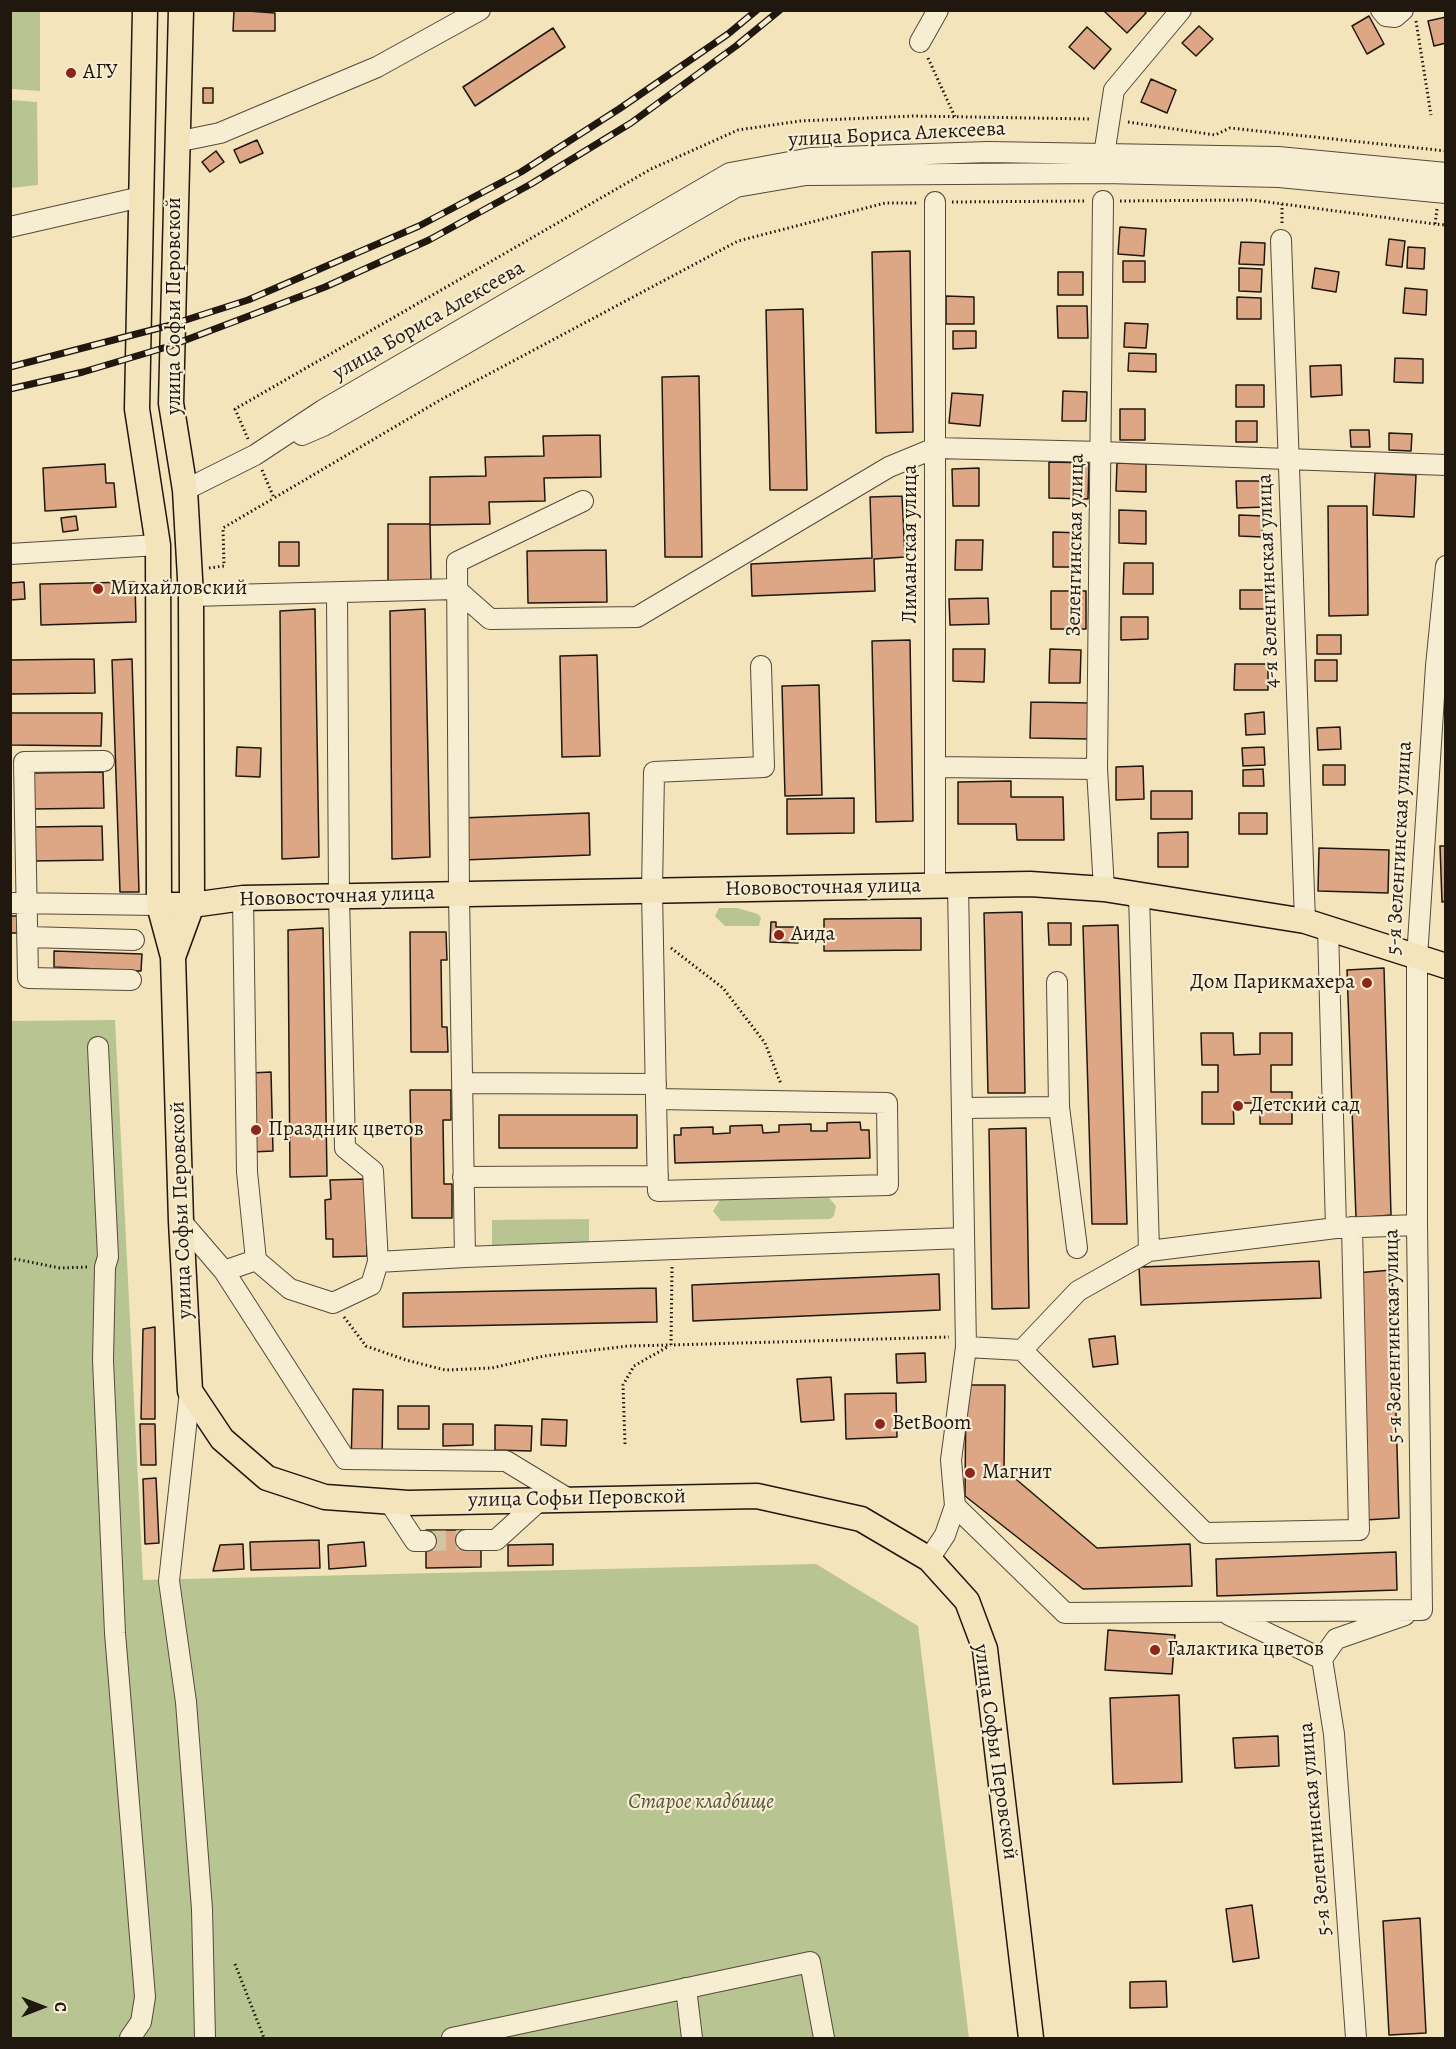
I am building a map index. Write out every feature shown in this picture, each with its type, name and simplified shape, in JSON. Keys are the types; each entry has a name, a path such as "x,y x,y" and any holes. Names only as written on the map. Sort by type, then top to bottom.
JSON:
{"main road":[{"name":"улица Софьи Перовской","path":"145,10 137,409 158,545 159,905 173,957 181,1221 190,1391 222,1438 267,1478 325,1497 390,1503 757,1496 861,1519 929,1559 967,1601 985,1649 1031,2038"},
{"name":"улица Софьи Перовской","path":"173,957 192,905 191,596 185,490 171,403 181,10"},
{"path":"141,197 175,192"},
{"path":"158,545 185,490"},
{"name":"Нововосточная улица","path":"159,905 192,905 243,898 1030,884 1104,889 1305,921 1446,966"}],"street":[{"path":"176,142 220,133 366,71 480,10"},
{"path":"920,42 939,10"},
{"path":"1104,155 1114,90 1181,10"},
{"path":"1381,10 1386,16 1395,17 1403,10"},
{"name":"улица Бориса Алексеева","path":"185,490 255,455 323,410 730,174 811,158 988,152 1278,158 1446,173"},
{"path":"255,455 323,426 736,187 806,175 1104,173 1279,177 1446,193"},
{"path":"10,227 141,197"},
{"name":"Зеленгинская улица","path":"1103,201 1097,769 1104,889"},
{"name":"Лиманская улица","path":"935,202 937,766 962,1108 966,1342 951,1460 956,1506"},
{"name":"4-я Зеленгинская улица","path":"1281,240 1305,921"},
{"path":"191,596 337,594 456,589 490,619 637,617 889,467 935,448 1446,465"},
{"path":"465,1257 459,894 457,562 583,501"},
{"path":"10,554 158,545"},
{"name":"5-я Зеленгинская улица","path":"1422,1610 1417,1225 1418,958 1441,666 1446,566"},
{"path":"243,898 247,1172 256,1260 290,1289 333,1303 371,1285 378,1262 373,1171 345,1148 339,896 337,594"},
{"path":"462,1083 656,1091 785,1101 887,1103 888,1185 658,1191 658,1176 656,1091 652,891 654,771 764,767 761,666"},
{"path":"104,761 24,762 19,903 28,938 28,978 131,980"},
{"path":"937,766 1097,769"},
{"path":"1139,894 1149,1251"},
{"path":"19,903 159,905"},
{"path":"966,1342 1022,1350 1205,1533 1359,1530 1328,928"},
{"path":"28,938 134,940"},
{"path":"1057,982 1059,1107 1077,1248"},
{"path":"98,1047 108,1257 105,1267 103,1360 115,1633 145,1996 141,2022 130,2038"},
{"path":"962,1108 1059,1107"},
{"path":"463,1177 658,1176"},
{"path":"181,1221 224,1271 345,1459 506,1461 567,1498"},
{"path":"1022,1350 1078,1291 1149,1251 1344,1228 1417,1225"},
{"path":"378,1262 964,1238"},
{"path":"224,1271 256,1260"},
{"path":"190,1391 170,1581 188,1736 201,1909 205,2038"},
{"path":"466,1540 496,1540 540,1500"},
{"path":"390,1503 415,1541 426,1541"},
{"path":"929,1559 945,1535 956,1506 1065,1613 1422,1610"},
{"path":"1225,1613 1322,1659 1336,1639 1422,1610"},
{"name":"5-я Зеленгинская улица","path":"1322,1659 1335,1745 1356,2038"},
{"path":"452,2038 474,2036 810,1962 824,2038"},
{"path":"686,1988 692,2038"}],"path":[{"path":"1414,10 1431,115"},
{"path":"920,42 955,117"},
{"path":"274,498 235,409 651,169 738,130 800,121 955,117 1109,119 1215,135 1230,128 1446,151"},
{"path":"189,570 224,566 223,528 442,399 738,241 885,203 1252,200 1435,224"},
{"path":"653,939 680,952 723,988 765,1043 780,1078 785,1101"},
{"path":"671,1345 670,1277 674,1250"},
{"path":"10,1258 60,1268 105,1267"},
{"path":"333,1303 366,1346 445,1370 492,1368 544,1356 628,1346 966,1342"},
{"path":"626,1444 623,1385 634,1366 671,1345"},
{"path":"235,1964 264,2038"}],"green space":[{"path":"10,11 40,11 40,91 11,89"},
{"path":"11,100 37,102 38,185 11,188"},
{"path":"719,908 737,908 758,914 761,918 759,926 725,926 715,916"},
{"name":"Старое кладбище","path":"115,1020 143,1580 816,1564 918,1626 969,2038 11,2038 10,1021"},
{"path":"829,1198 836,1206 834,1216 830,1219 721,1221 713,1211 720,1200"},
{"path":"589,1219 589,1242 492,1246 492,1220"}],"building":[{"path":"234,10 275,13 275,31 233,31"},
{"path":"1143,10 1146,13 1127,33 1104,11"},
{"path":"1369,16 1384,44 1367,54 1352,26"},
{"path":"1446,17 1446,43 1434,46 1428,21"},
{"path":"1199,26 1213,39 1196,56 1182,43"},
{"path":"1087,27 1111,49 1094,69 1069,47"},
{"path":"553,28 565,47 475,106 463,87"},
{"path":"1151,79 1176,90 1167,113 1141,102"},
{"path":"203,88 213,88 213,103 203,103"},
{"path":"257,140 263,153 240,163 234,150"},
{"path":"216,151 224,162 210,172 202,162"},
{"path":"1120,227 1146,229 1144,256 1118,254"},
{"path":"1389,239 1405,241 1402,267 1386,265"},
{"path":"1241,242 1265,243 1264,265 1239,264"},
{"path":"1408,247 1425,248 1424,269 1407,268"},
{"path":"910,251 913,432 876,433 872,252"},
{"path":"1123,261 1145,261 1145,282 1123,282"},
{"path":"1239,268 1262,269 1261,292 1239,291"},
{"path":"1315,268 1339,272 1336,292 1312,288"},
{"path":"1058,272 1083,272 1083,295 1058,295"},
{"path":"1405,288 1427,290 1426,315 1403,313"},
{"path":"946,296 974,297 974,324 946,324"},
{"path":"1237,297 1261,298 1261,319 1237,319"},
{"path":"1057,306 1087,306 1088,338 1058,338"},
{"path":"803,309 807,490 770,490 766,310"},
{"path":"1125,323 1148,324 1146,348 1124,347"},
{"path":"953,331 976,331 976,348 953,349"},
{"path":"1129,353 1156,354 1156,372 1128,371"},
{"path":"1395,358 1423,359 1423,383 1394,382"},
{"path":"1341,365 1342,395 1311,397 1310,366"},
{"path":"699,376 702,557 665,557 662,377"},
{"path":"1236,385 1264,385 1264,407 1236,407"},
{"path":"1063,391 1087,392 1086,421 1062,421"},
{"path":"952,393 983,395 980,426 949,423"},
{"path":"1120,409 1145,409 1145,440 1120,440"},
{"path":"1236,421 1257,421 1257,442 1236,442"},
{"path":"1350,430 1369,430 1370,447 1351,447"},
{"path":"1389,433 1412,434 1411,451 1389,450"},
{"path":"600,435 601,477 544,478 545,501 489,502 490,524 430,525 431,581 388,582 388,524 430,524 430,477 486,476 485,457 544,456 543,436"},
{"path":"1049,462 1089,463 1088,499 1049,498"},
{"path":"1117,463 1146,464 1146,492 1116,491"},
{"path":"105,464 106,483 114,483 116,507 45,511 43,468"},
{"path":"979,468 979,506 953,506 952,469"},
{"path":"1375,473 1416,475 1414,517 1373,515"},
{"path":"1236,481 1264,481 1265,507 1237,508"},
{"path":"902,496 905,557 874,559 875,591 752,596 751,564 872,558 870,497"},
{"path":"1328,506 1367,506 1368,615 1329,616"},
{"path":"1119,510 1146,511 1146,544 1119,543"},
{"path":"1239,515 1263,516 1262,537 1239,536"},
{"path":"76,516 78,530 63,532 61,518"},
{"path":"1053,532 1082,533 1082,567 1053,567"},
{"path":"956,540 983,540 982,570 955,570"},
{"path":"279,542 299,542 299,566 279,566"},
{"path":"606,550 607,602 528,603 527,551"},
{"path":"1124,563 1153,563 1153,594 1123,594"},
{"path":"24,582 25,599 10,600 10,583"},
{"path":"135,582 136,622 41,625 40,584"},
{"path":"1240,590 1266,590 1266,609 1240,609"},
{"path":"1051,591 1086,591 1086,629 1051,629"},
{"path":"988,598 989,624 950,625 949,599"},
{"path":"315,609 319,857 282,859 280,611"},
{"path":"425,609 430,857 392,859 390,611"},
{"path":"1121,617 1148,617 1148,639 1121,640"},
{"path":"1317,635 1341,635 1341,654 1317,654"},
{"path":"910,640 913,821 876,822 872,641"},
{"path":"953,649 985,649 984,682 953,681"},
{"path":"1050,649 1081,650 1080,683 1049,683"},
{"path":"597,655 600,756 562,757 560,656"},
{"path":"94,659 95,693 10,694 10,660"},
{"path":"132,659 139,892 120,892 112,660"},
{"path":"1315,660 1337,660 1337,681 1315,681"},
{"path":"1235,664 1268,664 1268,690 1234,690"},
{"path":"819,685 822,795 785,796 782,686"},
{"path":"1031,702 1092,703 1091,739 1030,738"},
{"path":"1264,712 1265,734 1246,735 1245,714"},
{"path":"10,713 102,713 101,746 10,745"},
{"path":"1340,727 1341,749 1318,750 1317,728"},
{"path":"237,747 261,748 260,777 236,776"},
{"path":"1264,747 1265,765 1243,766 1242,748"},
{"path":"1323,765 1345,765 1345,785 1323,785"},
{"path":"1143,766 1144,799 1116,800 1116,767"},
{"path":"1263,769 1264,786 1243,786 1243,770"},
{"path":"103,772 104,808 32,809 31,773"},
{"path":"1011,781 1011,797 1063,797 1064,840 1017,840 1016,824 958,824 958,782"},
{"path":"1151,791 1192,791 1192,819 1151,819"},
{"path":"854,798 854,833 787,834 787,799"},
{"path":"589,813 590,855 463,860 461,818"},
{"path":"1239,813 1267,813 1267,834 1239,834"},
{"path":"102,826 103,860 31,861 30,827"},
{"path":"1188,832 1188,867 1158,867 1158,833"},
{"path":"1440,846 1446,846 1446,901 1442,902"},
{"path":"1319,848 1389,850 1388,893 1318,891"},
{"path":"1022,912 1025,1093 988,1093 984,913"},
{"path":"10,916 19,916 18,933 10,933"},
{"path":"921,918 921,950 824,951 824,919"},
{"path":"771,922 776,922 776,927 798,927 798,943 770,942"},
{"path":"1048,923 1071,923 1071,945 1049,945"},
{"path":"1118,925 1127,1224 1092,1224 1083,926"},
{"path":"323,928 327,1176 290,1177 288,930"},
{"path":"410,932 446,932 447,960 441,960 442,1027 447,1027 448,1052 411,1052"},
{"path":"54,951 142,954 141,971 54,967"},
{"path":"1384,968 1391,1215 1356,1218 1347,970"},
{"path":"1201,1033 1233,1033 1234,1055 1260,1054 1260,1033 1292,1033 1292,1065 1271,1065 1271,1092 1292,1092 1292,1124 1260,1124 1260,1103 1233,1103 1234,1124 1202,1124 1202,1092 1218,1092 1218,1065 1202,1065"},
{"path":"271,1072 273,1151 252,1152 250,1073"},
{"path":"410,1090 451,1090 451,1120 443,1120 444,1184 452,1184 452,1218 412,1218"},
{"path":"499,1115 637,1115 637,1148 499,1148"},
{"path":"860,1122 861,1130 869,1130 870,1158 675,1163 674,1135 681,1135 681,1128 713,1127 713,1134 730,1133 730,1126 762,1125 763,1133 779,1132 779,1125 811,1124 811,1131 827,1131 827,1123"},
{"path":"1026,1128 1029,1308 992,1309 989,1129"},
{"path":"365,1179 367,1256 333,1257 333,1239 326,1239 325,1200 331,1199 330,1180"},
{"path":"1319,1261 1321,1298 1141,1305 1139,1267"},
{"path":"1392,1270 1399,1518 1365,1520 1355,1273"},
{"path":"939,1274 940,1310 693,1321 692,1285"},
{"path":"656,1288 657,1322 403,1327 403,1293"},
{"path":"155,1327 155,1419 141,1419 143,1329"},
{"path":"1115,1336 1118,1364 1093,1367 1089,1339"},
{"path":"925,1353 926,1382 897,1383 896,1354"},
{"path":"831,1377 834,1420 801,1422 797,1379"},
{"path":"966,1385 1005,1385 1004,1469 1097,1548 1190,1544 1192,1586 1083,1589 965,1496"},
{"path":"353,1389 383,1390 382,1465 351,1464"},
{"path":"896,1393 897,1437 846,1439 845,1394"},
{"path":"398,1406 429,1406 429,1429 398,1429"},
{"path":"542,1419 567,1420 566,1446 541,1445"},
{"path":"140,1424 155,1424 156,1465 141,1465"},
{"path":"443,1424 473,1424 473,1445 443,1446"},
{"path":"495,1425 532,1426 531,1451 495,1450"},
{"path":"156,1478 159,1543 145,1544 143,1479"},
{"path":"426,1530 466,1530 466,1547 481,1547 481,1567 426,1568"},
{"path":"319,1540 320,1568 251,1570 250,1542"},
{"path":"364,1542 366,1566 329,1569 328,1545"},
{"path":"243,1544 244,1569 213,1571 220,1545"},
{"path":"553,1544 553,1565 508,1566 508,1545"},
{"path":"1396,1552 1397,1590 1217,1596 1216,1559"},
{"path":"1108,1630 1175,1635 1172,1674 1105,1670"},
{"path":"1179,1695 1182,1782 1113,1784 1110,1698"},
{"path":"1278,1736 1279,1766 1235,1768 1233,1738"},
{"path":"1252,1905 1259,1958 1233,1962 1226,1909"},
{"path":"1420,1918 1426,2033 1389,2035 1383,1921"},
{"path":"1166,1981 1167,2007 1130,2008 1130,1982"}],"tunnel":[{"path":"426,1541 466,1540"}],"railway":[{"path":"10,367 167,326 248,300 419,226 521,172 619,109 728,34 757,10"},
{"path":"10,389 83,372 170,346 325,287 429,240 531,184 631,123 736,46 780,10"}],"place":[{"name":"АГУ","path":"71,73"},
{"name":"Михайловский","path":"98,589"},
{"name":"Аида","path":"779,935"},
{"name":"Дом Парикмахера","path":"1367,983"},
{"name":"Детский сад","path":"1238,1106"},
{"name":"Праздник цветов","path":"256,1130"},
{"name":"BetBoom","path":"880,1424"},
{"name":"Магнит","path":"970,1473"},
{"name":"Галактика цветов","path":"1155,1650"}]}
